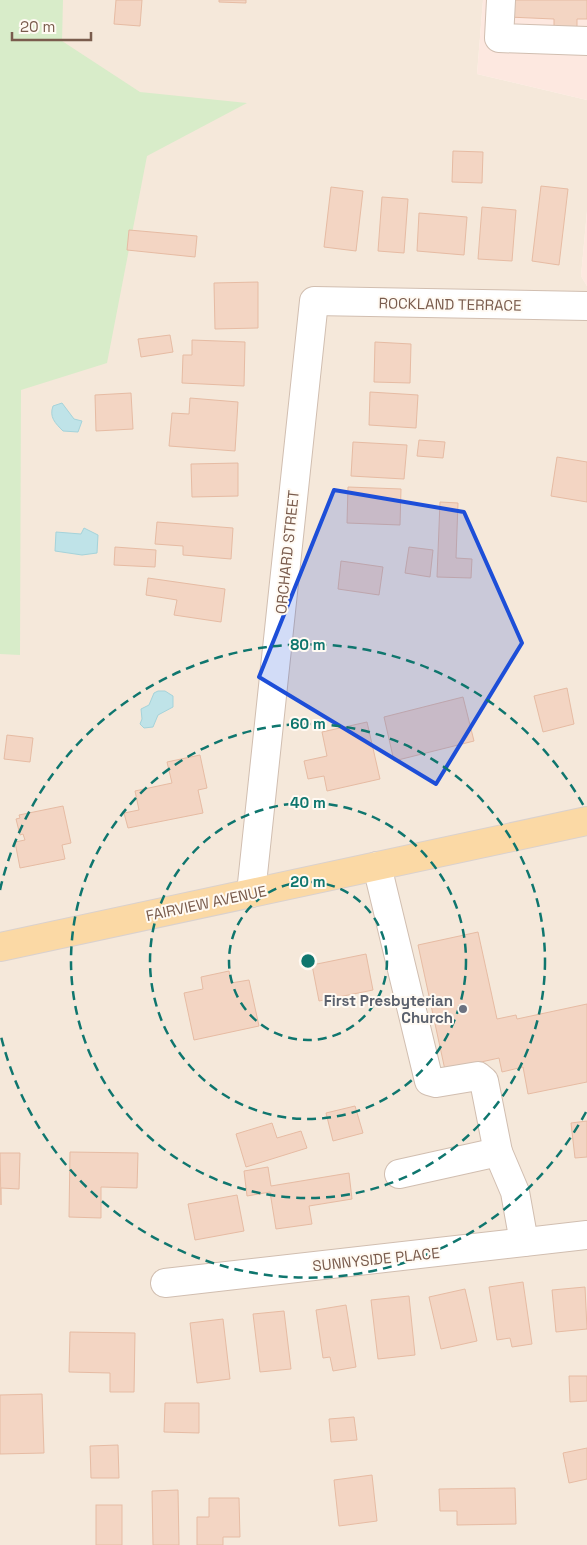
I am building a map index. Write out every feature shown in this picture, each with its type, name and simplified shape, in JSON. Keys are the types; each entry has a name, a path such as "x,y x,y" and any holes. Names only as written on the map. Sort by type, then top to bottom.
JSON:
{"main road":[{"name":"FAIRVIEW AVENUE","path":"0,947 587,821"}],"street":[{"path":"501,0 499,38 587,41"},
{"name":"ROCKLAND TERRACE","path":"314,301 587,306"},
{"name":"ORCHARD STREET","path":"251,893 314,301"},
{"path":"377,866 429,1081 436,1083 478,1076 484,1081 498,1152 515,1192 524,1242"},
{"path":"399,1174 498,1152"},
{"name":"SUNNYSIDE PLACE","path":"165,1283 587,1235"}],"highlighted area":[{"path":"334,490 464,512 522,643 436,784 259,677"}],"shaded area":[{"path":"0,0 483,0 477,74 587,100 587,211 581,276 587,286 587,1545 0,1545"},
{"path":"483,0 587,0 587,100 477,74"},
{"path":"587,211 587,286 581,276"}],"green space":[{"path":"0,0 63,0 62,41 140,92 247,103 147,156 107,363 21,390 20,655 0,654"}],"water":[{"path":"62,403 74,419 82,421 78,432 63,431 54,420 53,406"},
{"path":"84,528 98,535 97,553 82,555 55,551 56,532 81,534"},
{"path":"165,691 173,696 173,707 158,715 153,727 144,728 140,724 142,719 141,709 149,705 154,693"}],"building":[{"path":"116,0 142,0 140,26 114,24"},
{"path":"219,0 246,0 246,3 219,2"},
{"path":"508,0 587,0 587,19 577,19 577,29 554,28 554,19 508,17"},
{"path":"453,151 483,152 482,183 452,182"},
{"path":"541,186 568,189 559,265 532,261"},
{"path":"331,187 363,191 356,251 324,247"},
{"path":"382,197 408,199 404,253 378,251"},
{"path":"482,207 516,210 512,261 478,259"},
{"path":"419,213 467,217 464,255 417,251"},
{"path":"129,230 197,236 195,257 127,250"},
{"path":"258,282 258,328 215,329 214,283"},
{"path":"170,335 173,352 141,357 138,339"},
{"path":"192,340 245,342 244,386 182,383 183,355 192,355"},
{"path":"375,342 411,344 410,383 374,382"},
{"path":"370,392 418,395 416,428 369,425"},
{"path":"131,393 133,429 96,431 95,395"},
{"path":"190,398 238,402 235,451 169,446 172,413 189,414"},
{"path":"419,440 445,442 443,458 417,456"},
{"path":"353,442 407,445 404,479 351,476"},
{"path":"557,457 587,462 587,502 551,496"},
{"path":"238,463 238,496 192,497 191,464"},
{"path":"348,487 401,489 400,525 347,523"},
{"path":"440,502 458,503 456,558 472,559 471,578 437,577"},
{"path":"157,522 233,528 231,559 183,555 183,546 155,544"},
{"path":"115,547 156,550 155,567 114,565"},
{"path":"409,547 433,550 430,577 405,573"},
{"path":"341,561 383,567 379,595 338,589"},
{"path":"148,578 225,589 221,622 174,615 177,600 146,595"},
{"path":"567,688 574,724 543,732 534,696"},
{"path":"463,697 474,741 394,761 384,717"},
{"path":"367,722 380,779 327,791 324,776 308,779 304,761 327,756 322,732"},
{"path":"7,735 33,738 30,762 4,759"},
{"path":"200,755 207,788 198,790 203,813 128,828 124,813 139,810 135,791 172,783 167,762"},
{"path":"63,806 71,843 62,845 65,859 20,868 15,842 25,840 23,834 20,835 16,819 20,818 19,815"},
{"name":"First Presbyterian Church","path":"478,932 497,1019 516,1015 517,1019 587,1004 587,1082 528,1094 523,1067 502,1072 499,1058 445,1070 418,945"},
{"path":"366,954 373,990 319,1001 312,965"},
{"path":"229,971 231,983 249,980 259,1026 194,1040 184,993 203,989 201,977"},
{"path":"355,1106 363,1133 333,1141 326,1113"},
{"path":"587,1121 587,1157 575,1158 571,1123"},
{"path":"272,1123 277,1138 301,1131 307,1148 246,1167 236,1134"},
{"path":"70,1152 138,1153 137,1188 101,1187 101,1218 69,1217"},
{"path":"0,1153 20,1153 19,1189 1,1188 1,1205"},
{"path":"268,1167 271,1186 349,1173 352,1199 309,1206 312,1224 276,1229 270,1192 247,1196 244,1171"},
{"path":"237,1195 244,1231 195,1240 188,1204"},
{"path":"523,1282 532,1344 512,1347 510,1338 497,1340 489,1287"},
{"path":"585,1287 587,1329 556,1332 552,1290"},
{"path":"465,1289 477,1341 441,1349 429,1297"},
{"path":"409,1296 415,1355 378,1359 371,1300"},
{"path":"346,1305 356,1367 333,1371 330,1357 323,1358 316,1310"},
{"path":"284,1311 291,1369 260,1372 253,1314"},
{"path":"223,1319 230,1379 197,1383 190,1323"},
{"path":"70,1332 135,1333 134,1392 110,1392 110,1373 69,1372"},
{"path":"569,1376 587,1376 587,1401 570,1402"},
{"path":"42,1394 44,1453 0,1454 0,1395"},
{"path":"165,1403 199,1403 199,1433 164,1432"},
{"path":"354,1417 357,1440 331,1442 329,1419"},
{"path":"118,1445 119,1478 91,1478 90,1446"},
{"path":"587,1448 587,1479 569,1483 563,1453"},
{"path":"372,1475 377,1521 339,1526 334,1480"},
{"path":"515,1488 516,1524 457,1525 457,1511 440,1511 439,1489"},
{"path":"178,1490 179,1545 153,1545 152,1491"},
{"path":"209,1498 239,1498 240,1537 223,1537 223,1545 197,1545 197,1517 209,1517"},
{"path":"96,1505 122,1505 122,1545 96,1545"}],"place":[{"name":"First Presbyterian Church","path":"463,1009"}]}
